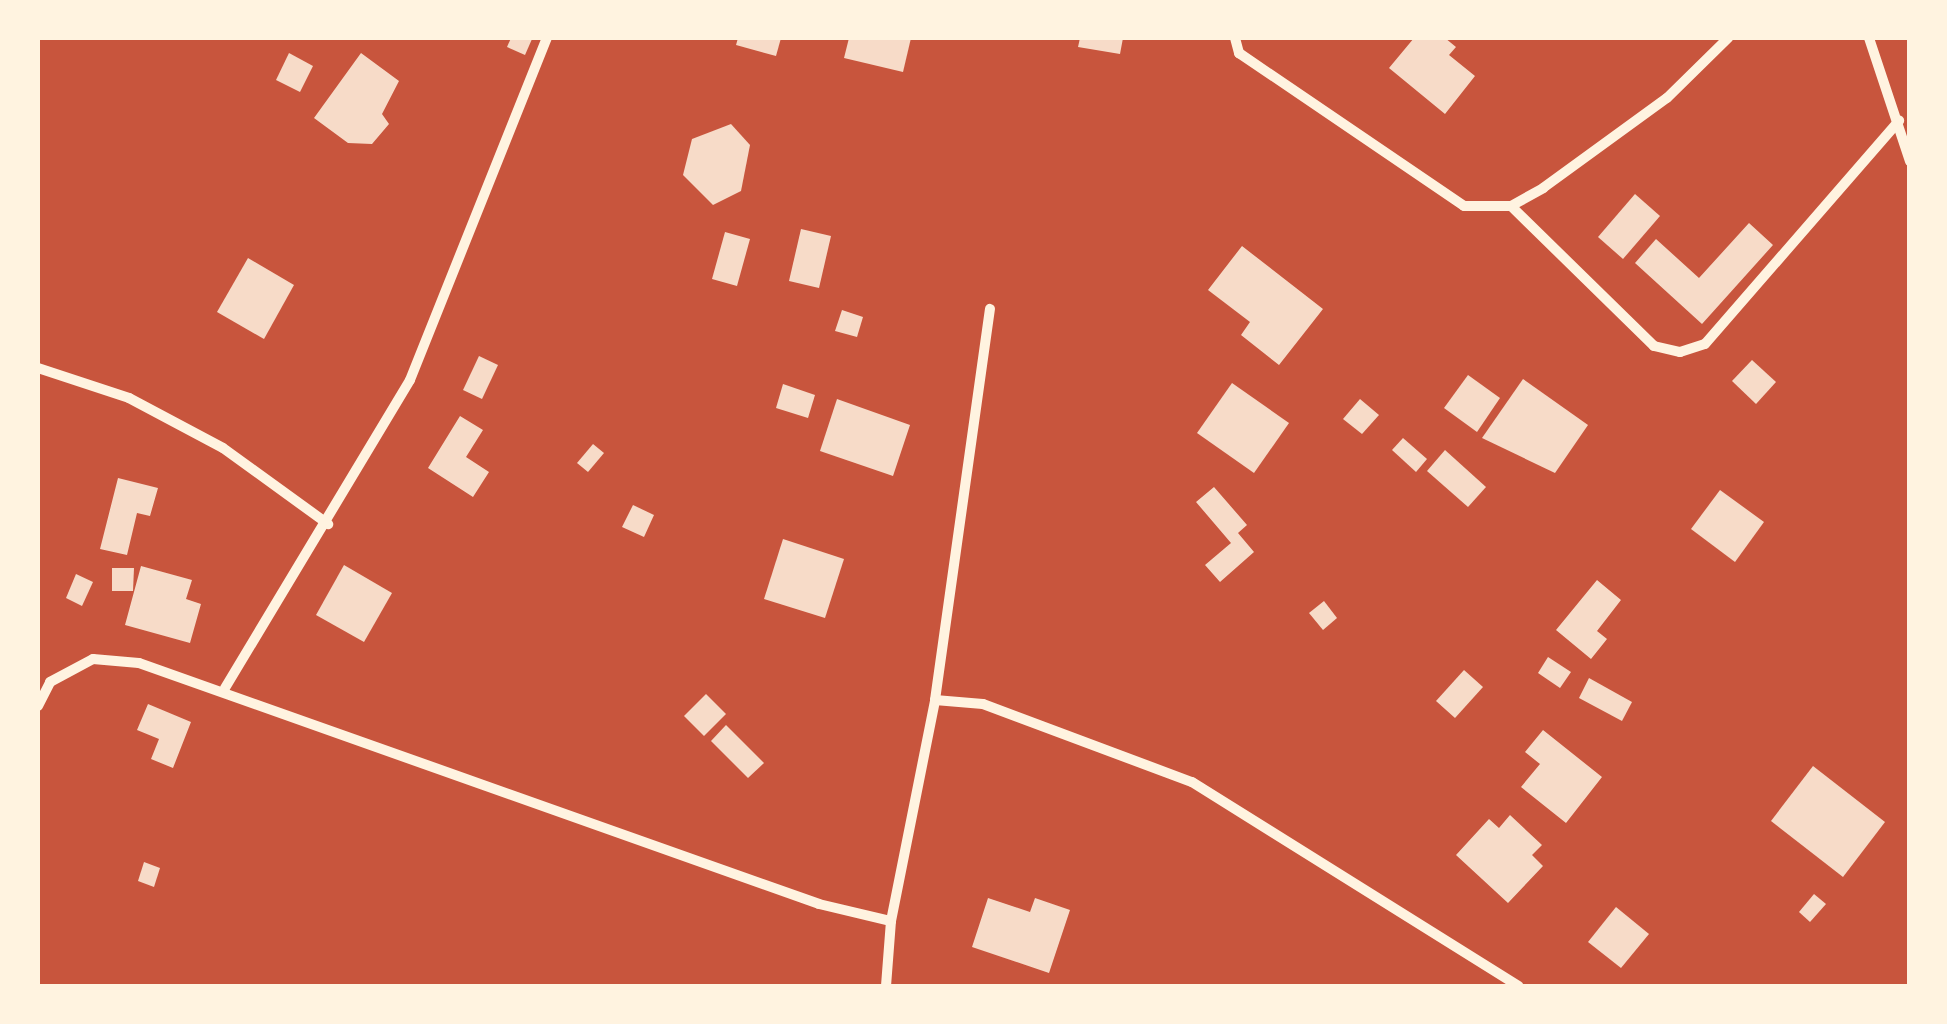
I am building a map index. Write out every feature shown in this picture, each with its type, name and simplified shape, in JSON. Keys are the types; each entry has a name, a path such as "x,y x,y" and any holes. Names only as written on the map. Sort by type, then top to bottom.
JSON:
{"street":[{"path":"225,688 328,524 410,380 546,38"},
{"path":"1235,38 1239,53 1464,206 1511,206 1667,98 1728,38"},
{"path":"1869,38 1910,162"},
{"path":"1511,206 1654,346 1680,352 1705,344 1899,122"},
{"path":"886,986 891,920 935,700 990,309"},
{"path":"38,368 128,398 222,448 328,524"},
{"path":"38,706 50,682 94,659 225,688 819,904 891,920"},
{"path":"935,700 1017,715 1192,782 1518,986"}],"building":[{"path":"511,38 532,39 525,55 507,47"},
{"path":"738,38 781,38 776,56 736,45"},
{"path":"849,38 911,38 903,72 844,58"},
{"path":"1080,38 1123,38 1120,54 1078,47"},
{"path":"1414,38 1445,38 1456,47 1449,55 1475,76 1445,114 1389,68"},
{"path":"289,53 313,66 300,92 276,80"},
{"path":"361,53 399,81 382,114 389,124 372,144 348,143 314,118"},
{"path":"731,124 750,145 741,191 713,205 683,175 692,139"},
{"path":"1635,194 1660,216 1623,259 1598,237"},
{"path":"1749,223 1773,245 1702,324 1635,263 1656,239 1699,278"},
{"path":"801,229 831,236 819,288 789,281"},
{"path":"725,232 750,239 737,286 712,279"},
{"path":"1242,246 1323,309 1279,365 1241,335 1250,322 1208,290"},
{"path":"248,258 294,285 264,339 217,312"},
{"path":"842,310 863,317 857,337 835,331"},
{"path":"479,356 498,365 482,399 463,390"},
{"path":"1752,360 1776,382 1756,404 1732,381"},
{"path":"1468,375 1500,398 1477,432 1444,408"},
{"path":"1523,379 1588,425 1555,473 1482,438"},
{"path":"1232,383 1289,423 1254,473 1197,433"},
{"path":"783,384 815,395 808,418 776,408"},
{"path":"837,399 910,425 893,476 820,451"},
{"path":"1360,399 1379,415 1362,434 1343,419"},
{"path":"460,416 483,430 466,457 489,472 473,497 428,468"},
{"path":"1403,438 1427,459 1416,472 1392,450"},
{"path":"593,444 604,453 588,472 577,463"},
{"path":"1445,450 1486,487 1468,507 1427,471"},
{"path":"118,478 158,488 150,516 137,513 127,555 100,549"},
{"path":"1214,487 1247,525 1238,533 1254,552 1220,582 1205,565 1231,543 1196,502"},
{"path":"1720,490 1764,522 1735,562 1691,529"},
{"path":"633,505 654,515 644,537 622,527"},
{"path":"783,539 844,559 825,618 764,599"},
{"path":"344,565 392,593 364,642 316,615"},
{"path":"141,566 192,580 186,599 201,604 190,643 125,625"},
{"path":"112,568 134,568 133,591 112,591"},
{"path":"76,574 93,582 82,606 66,598"},
{"path":"1597,580 1621,600 1597,631 1607,639 1591,659 1556,630"},
{"path":"1324,601 1337,618 1323,630 1309,613"},
{"path":"1548,657 1571,672 1560,688 1538,673"},
{"path":"1464,670 1483,687 1455,718 1436,701"},
{"path":"1589,678 1632,702 1622,721 1579,698"},
{"path":"706,694 726,714 704,736 684,716"},
{"path":"148,704 191,722 173,768 151,759 159,739 137,730"},
{"path":"726,725 764,763 748,778 711,741"},
{"path":"1543,730 1602,777 1566,823 1521,787 1540,764 1525,752"},
{"path":"1813,766 1885,822 1843,877 1771,821"},
{"path":"1510,815 1542,845 1532,855 1543,866 1508,903 1456,855 1489,819 1499,828"},
{"path":"144,862 160,868 154,887 138,881"},
{"path":"1814,894 1826,904 1810,922 1799,912"},
{"path":"988,898 1030,912 1035,898 1070,910 1049,973 972,947"},
{"path":"1616,907 1649,934 1621,968 1588,942"}]}
